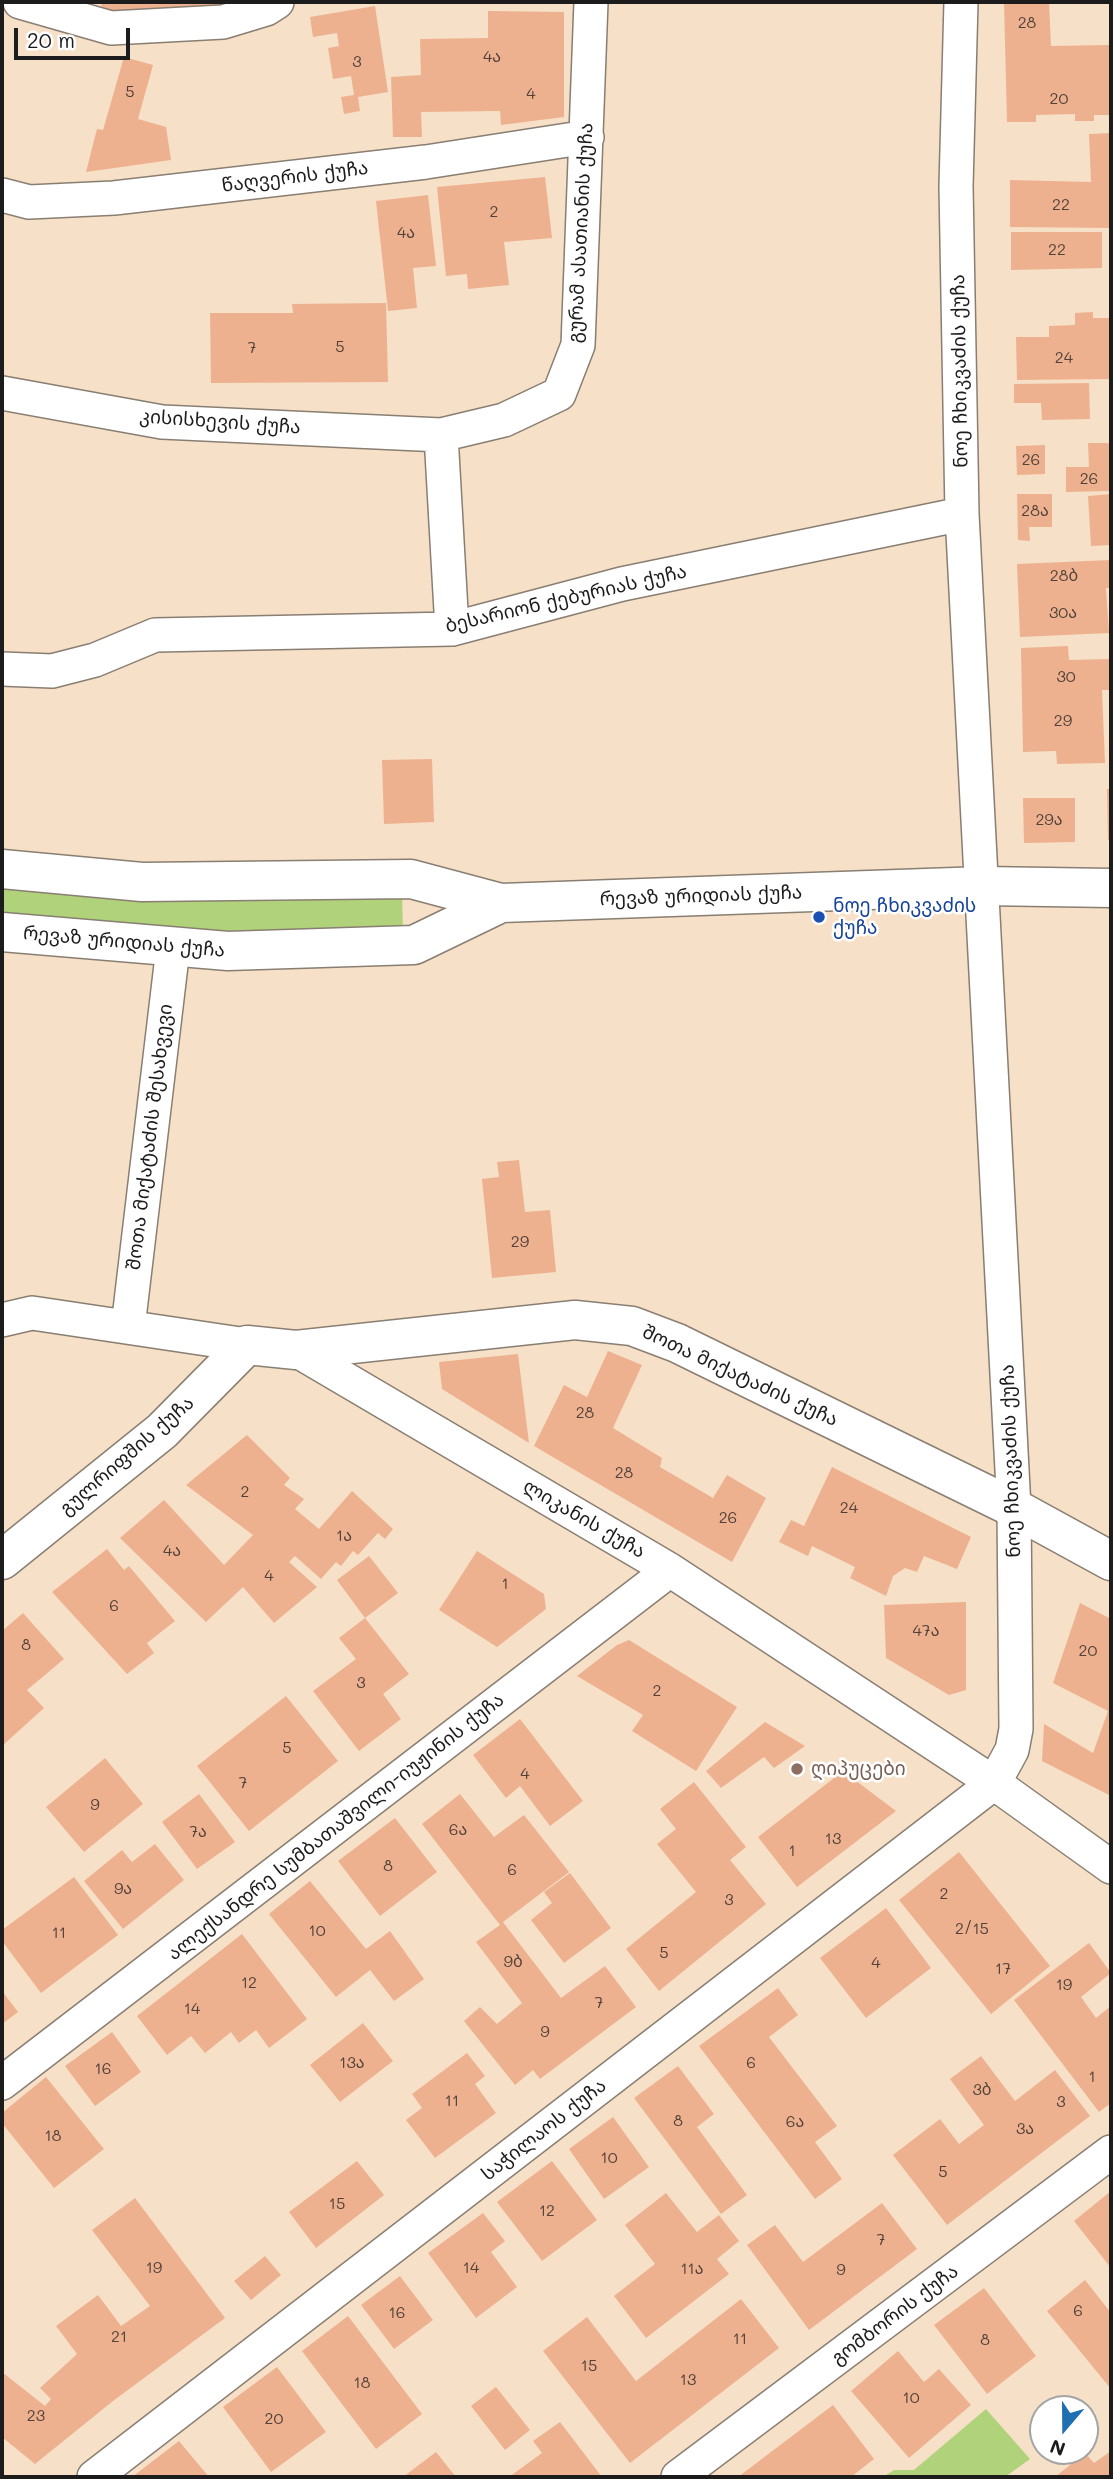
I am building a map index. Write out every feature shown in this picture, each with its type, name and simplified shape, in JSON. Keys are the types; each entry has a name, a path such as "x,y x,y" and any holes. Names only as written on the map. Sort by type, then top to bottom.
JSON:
{"street":[{"path":"20,2 111,28 223,22 266,9 277,2"},
{"name":"გურამ ასათიანის ქუჩა","path":"441,435 504,420 559,394 578,345 591,2"},
{"name":"ნოე ჩხიკვაძის ქუჩა","path":"961,2 956,186 962,513 984,886 1014,1508 1016,1729 1012,1750 994,1783"},
{"name":"წაღვერის ქუჩა","path":"2,195 29,202 114,198 426,162 587,136"},
{"name":"კისისხევის ქუჩა","path":"2,393 162,422 441,435"},
{"path":"441,435 452,629"},
{"name":"ბესარიონ ქებურიას ქუჩა","path":"2,669 52,671 95,660 155,635 452,629 622,584 962,513"},
{"name":"რევაზ ურიდიას ქუჩა","path":"2,869 142,883 411,879 501,903 984,886 1111,888"},
{"path":"411,879 414,945"},
{"name":"რევაზ ურიდიას ქუჩა","path":"2,932 228,951 414,945 501,903"},
{"name":"შოთა მიქატაძის შესახვევი","path":"128,1327 173,948"},
{"path":"2,1294 17,1317"},
{"name":"ლიკანის ქუჩა","path":"17,1317 128,1327 296,1350 670,1570 994,1783 1111,1867"},
{"name":"შოთა მიქატაძის ქუჩა","path":"296,1350 575,1320 632,1326 677,1343 1014,1508 1111,1561"},
{"name":"გულრიფშის ქუჩა","path":"2,1560 162,1431 247,1345"},
{"name":"ალექსანდრე სუმბათაშვილი-იუჟინის ქუჩა","path":"2,2084 670,1570"},
{"name":"საჭილაოს ქუჩა","path":"94,2477 994,1783"},
{"name":"გომბორის ქუჩა","path":"678,2477 1111,2152"}],"green space":[{"path":"2,882 402,893 403,933 146,931 2,917"},
{"path":"986,2409 1029,2458 1005,2477 883,2477 894,2470 914,2470"}],"building":[{"path":"101,2 230,2 230,6 103,18"},
{"path":"1004,2 1049,2 1051,46 1109,45 1111,115 1094,115 1094,121 1075,121 1075,114 1036,115 1036,122 1007,122"},
{"path":"375,6 388,92 358,97 360,111 344,114 341,97 354,95 351,76 333,79 328,48 339,46 337,33 313,37 310,17"},
{"path":"488,11 564,12 564,117 501,125 500,111 421,112 422,137 393,137 391,77 421,75 420,39 488,38"},
{"path":"124,57 153,65 138,119 166,127 171,160 86,172 97,129 103,130"},
{"path":"1111,133 1111,228 1010,227 1010,180 1091,182 1089,134"},
{"path":"545,177 552,238 504,242 509,285 468,289 467,274 446,276 437,187"},
{"path":"428,195 436,266 413,268 417,308 388,311 376,201"},
{"path":"1011,232 1102,232 1102,268 1011,270"},
{"path":"386,303 388,382 211,383 210,313 293,313 292,304"},
{"path":"1093,312 1093,318 1111,318 1111,379 1017,380 1016,337 1049,337 1049,326 1075,325 1075,313"},
{"path":"1089,383 1090,419 1042,420 1041,403 1014,403 1014,384"},
{"path":"1088,443 1108,443 1111,447 1111,491 1066,492 1066,467 1089,467"},
{"path":"1045,445 1045,474 1017,475 1016,446"},
{"path":"1017,494 1052,494 1052,527 1029,527 1030,541 1018,540"},
{"path":"1111,494 1111,545 1091,546 1088,496"},
{"path":"1111,560 1111,588 1106,588 1109,633 1020,637 1017,564"},
{"path":"1068,646 1069,660 1110,659 1111,690 1102,690 1105,763 1057,764 1056,751 1023,752 1021,648"},
{"path":"432,759 434,822 384,824 382,760"},
{"path":"1107,789 1111,789 1111,840 1108,840"},
{"path":"1023,798 1075,798 1075,842 1024,843"},
{"path":"519,1160 525,1212 550,1210 556,1272 492,1278 482,1179 499,1177 497,1162"},
{"path":"608,1351 642,1365 613,1428 662,1458 660,1467 713,1498 727,1475 766,1498 732,1562 534,1446 564,1385 587,1397"},
{"path":"518,1354 529,1443 442,1389 439,1362"},
{"path":"247,1435 290,1478 284,1485 304,1499 295,1509 319,1529 352,1491 393,1529 385,1539 378,1533 358,1555 353,1551 341,1566 336,1562 321,1579 295,1556 289,1562 317,1587 274,1623 243,1587 206,1622 120,1538 164,1500 224,1565 253,1535 186,1485"},
{"path":"832,1467 971,1537 957,1569 924,1556 917,1572 905,1568 893,1576 886,1596 850,1578 855,1567 812,1546 808,1556 779,1542 791,1520 804,1526"},
{"path":"107,1549 124,1570 129,1566 175,1621 147,1643 154,1653 127,1674 52,1592"},
{"path":"477,1551 544,1594 546,1609 497,1647 439,1610"},
{"path":"369,1556 398,1593 365,1618 337,1580"},
{"path":"966,1602 966,1690 949,1695 886,1658 884,1605"},
{"path":"1080,1603 1111,1619 1111,1796 1042,1761 1044,1724 1093,1753 1108,1711 1053,1683"},
{"path":"23,1613 64,1659 27,1690 44,1708 2,1746 2,1631"},
{"path":"365,1618 409,1674 383,1694 401,1719 359,1751 313,1691 356,1659 339,1638"},
{"path":"629,1640 737,1707 696,1771 632,1731 643,1715 577,1676 617,1645"},
{"path":"286,1696 338,1761 249,1831 197,1766"},
{"path":"520,1719 583,1801 550,1826 520,1786 506,1798 473,1755"},
{"path":"765,1722 805,1746 774,1768 764,1757 721,1788 706,1771"},
{"path":"105,1758 143,1804 84,1852 46,1807"},
{"path":"843,1771 896,1811 797,1887 758,1837"},
{"path":"694,1782 746,1847 730,1860 766,1904 659,1991 626,1949 696,1892 657,1844 676,1829 660,1809"},
{"path":"199,1794 235,1842 197,1869 162,1822"},
{"path":"460,1794 494,1837 524,1815 569,1872 503,1922 561,1998 605,1966 636,2007 540,2079 533,2070 515,2085 464,2021 480,2007 497,2024 522,2003 476,1942 500,1925 422,1824"},
{"path":"395,1818 437,1872 380,1916 338,1861"},
{"path":"155,1844 184,1880 123,1929 84,1881 122,1850 132,1862"},
{"path":"959,1852 1050,1966 991,2014 899,1900"},
{"path":"570,1873 611,1928 564,1963 531,1920 552,1903 544,1892"},
{"path":"74,1877 118,1935 41,1993 2,1941 2,1930"},
{"path":"310,1881 366,1949 390,1931 424,1979 394,2001 370,1970 336,1997 269,1914"},
{"path":"886,1908 931,1968 866,2018 820,1958"},
{"path":"242,1934 307,2019 269,2048 256,2030 239,2043 231,2032 205,2053 191,2036 167,2055 137,2016"},
{"path":"1089,1943 1111,1973 1081,1997 1096,2018 1111,2006 1111,2103 1099,2112 1014,2000"},
{"path":"778,1988 798,2015 769,2037 837,2126 815,2142 842,2179 815,2199 699,2046"},
{"path":"2,1991 18,2012 2,2024"},
{"path":"363,2023 393,2061 340,2102 310,2065"},
{"path":"112,2032 141,2072 95,2106 65,2066"},
{"path":"467,2053 485,2076 475,2084 496,2113 435,2158 406,2120 422,2108 412,2094"},
{"path":"981,2056 1015,2101 1055,2070 1090,2116 947,2225 893,2155 940,2119 959,2144 984,2125 950,2079"},
{"path":"678,2066 714,2114 697,2127 747,2195 721,2214 634,2098"},
{"path":"46,2077 104,2149 54,2188 2,2123 2,2113"},
{"path":"613,2117 649,2167 604,2199 569,2149"},
{"path":"357,2161 384,2195 316,2248 289,2212"},
{"path":"552,2161 597,2220 542,2261 497,2202"},
{"path":"1111,2191 1111,2268 1074,2221"},
{"path":"666,2193 697,2232 719,2215 739,2241 717,2259 729,2274 646,2338 614,2296 655,2264 625,2225"},
{"path":"135,2198 225,2318 113,2401 35,2464 2,2437 2,2372 45,2406 51,2399 40,2388 77,2354 56,2326 98,2295 121,2326 150,2306 92,2230"},
{"path":"882,2203 917,2249 809,2330 747,2245 775,2225 803,2262"},
{"path":"483,2213 505,2241 491,2252 517,2287 476,2318 428,2253"},
{"path":"265,2256 281,2275 251,2300 234,2281"},
{"path":"400,2276 433,2320 394,2349 361,2305"},
{"path":"1085,2280 1111,2313 1111,2389 1047,2311"},
{"path":"984,2288 1036,2356 987,2394 934,2325"},
{"path":"741,2299 779,2348 630,2463 543,2351 587,2317 636,2381"},
{"path":"348,2316 422,2414 376,2449 302,2351"},
{"path":"898,2351 924,2382 939,2369 971,2405 909,2458 851,2391"},
{"path":"277,2367 326,2432 271,2472 223,2407"},
{"path":"496,2387 530,2430 505,2450 471,2406"},
{"path":"833,2405 874,2459 851,2477 738,2477"},
{"path":"560,2422 602,2477 509,2477 542,2453 533,2441"},
{"path":"179,2441 209,2477 132,2477"},
{"path":"1111,2451 1111,2477 1055,2477 1070,2465 1099,2465 1099,2459"},
{"path":"436,2452 456,2477 403,2477"}],"place":[{"name":"ნოე ჩხიკვაძის ქუჩა","path":"819,917"},
{"name":"ღიპუცები","path":"797,1769"}]}
